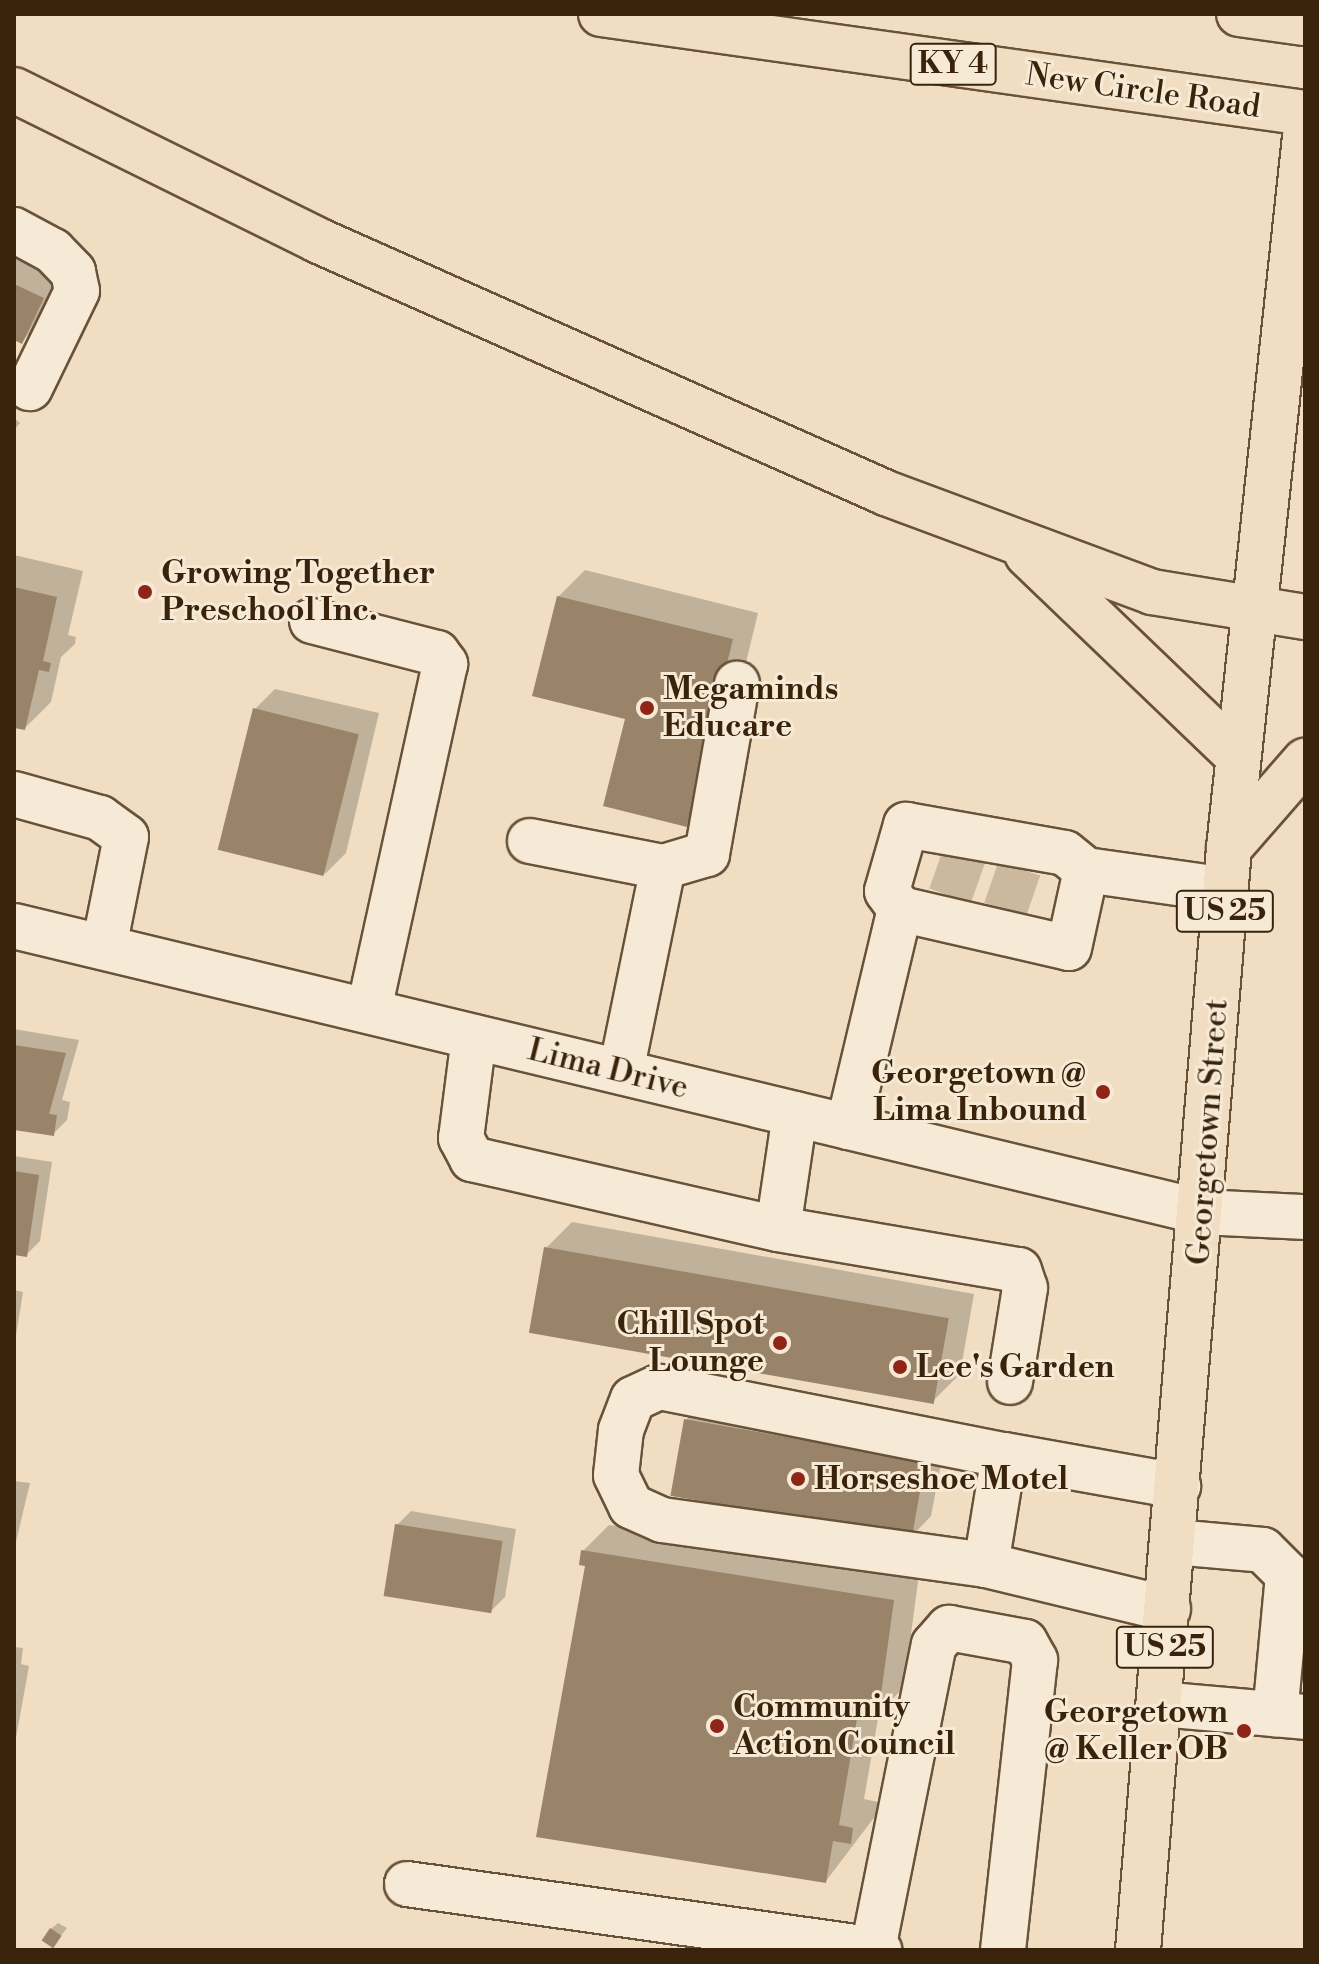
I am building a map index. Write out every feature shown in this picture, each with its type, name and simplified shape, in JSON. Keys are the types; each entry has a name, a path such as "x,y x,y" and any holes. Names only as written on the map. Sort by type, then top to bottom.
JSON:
{"main road":[{"name":"New Circle Road","path":"601,14 1305,113"},
{"path":"1239,14 1305,23"},
{"path":"14,90 317,240 1023,549 1152,592 1257,612 1305,617"},
{"name":"Georgetown Street","path":"1138,1950 1238,756 1257,612 1305,137"},
{"path":"1023,549 1238,756"},
{"path":"1228,869 1305,761"}],"street":[{"path":"14,230 53,251 73,272 77,291 30,388"},
{"path":"312,621 437,653 445,664 369,1011"},
{"path":"530,841 663,867 707,854 737,684"},
{"path":"14,794 100,818 126,837 104,947"},
{"path":"848,1127 900,909 887,891 906,825 1025,854 1065,853 1086,870 1228,869"},
{"path":"621,1072 663,867"},
{"path":"900,909 947,907 1002,921 1069,948 1086,870"},
{"name":"Lima Drive","path":"14,926 1202,1212 1305,1217"},
{"path":"474,1037 461,1138 472,1159 778,1229 1019,1270 1025,1288 1010,1382"},
{"path":"778,1229 795,1114"},
{"path":"1168,1609 986,1565 662,1520 631,1506 616,1475 621,1430 633,1399 659,1387 1178,1486"},
{"path":"986,1565 1004,1455"},
{"path":"1160,1704 1290,1715 1288,1575 1263,1550 1174,1542"},
{"path":"873,1949 934,1645 949,1628 1025,1642 1035,1660 1003,1950"},
{"path":"407,1884 879,1950"}],"building":[{"path":"14,284 44,298 22,344 14,340"},
{"path":"14,587 57,597 43,661 51,663 49,672 39,670 25,730 14,728"},
{"name":"Megaminds Educare","path":"557,596 733,639 687,827 603,806 625,719 532,696"},
{"path":"253,708 359,734 323,876 218,850"},
{"path":"14,1045 66,1053 49,1114 57,1115 54,1136 14,1130"},
{"path":"14,1171 39,1175 27,1257 14,1255"},
{"path":"544,1247 949,1318 934,1404 529,1333"},
{"name":"Horseshoe Motel","path":"684,1419 925,1462 912,1538 670,1496"},
{"path":"395,1524 503,1541 491,1613 384,1596"},
{"path":"581,1550 894,1600 878,1716 858,1713 839,1825 853,1828 851,1844 833,1841 826,1883 536,1837 585,1566 579,1565"},
{"path":"50,1928 62,1936 53,1948 42,1940"}],"tunnel":[{"path":"950,896 967,848"},
{"path":"1005,910 1022,861"}],"place":[{"name":"Growing Together Preschool Inc.","path":"145,592"},
{"name":"Megaminds Educare","path":"647,708"},
{"name":"Georgetown @ Lima Inbound","path":"1103,1092"},
{"name":"Chill Spot Lounge","path":"780,1343"},
{"name":"Lee's Garden","path":"900,1367"},
{"name":"Horseshoe Motel","path":"798,1479"},
{"name":"Community Action Council","path":"717,1726"},
{"name":"Georgetown @ Keller OB","path":"1244,1731"}]}
